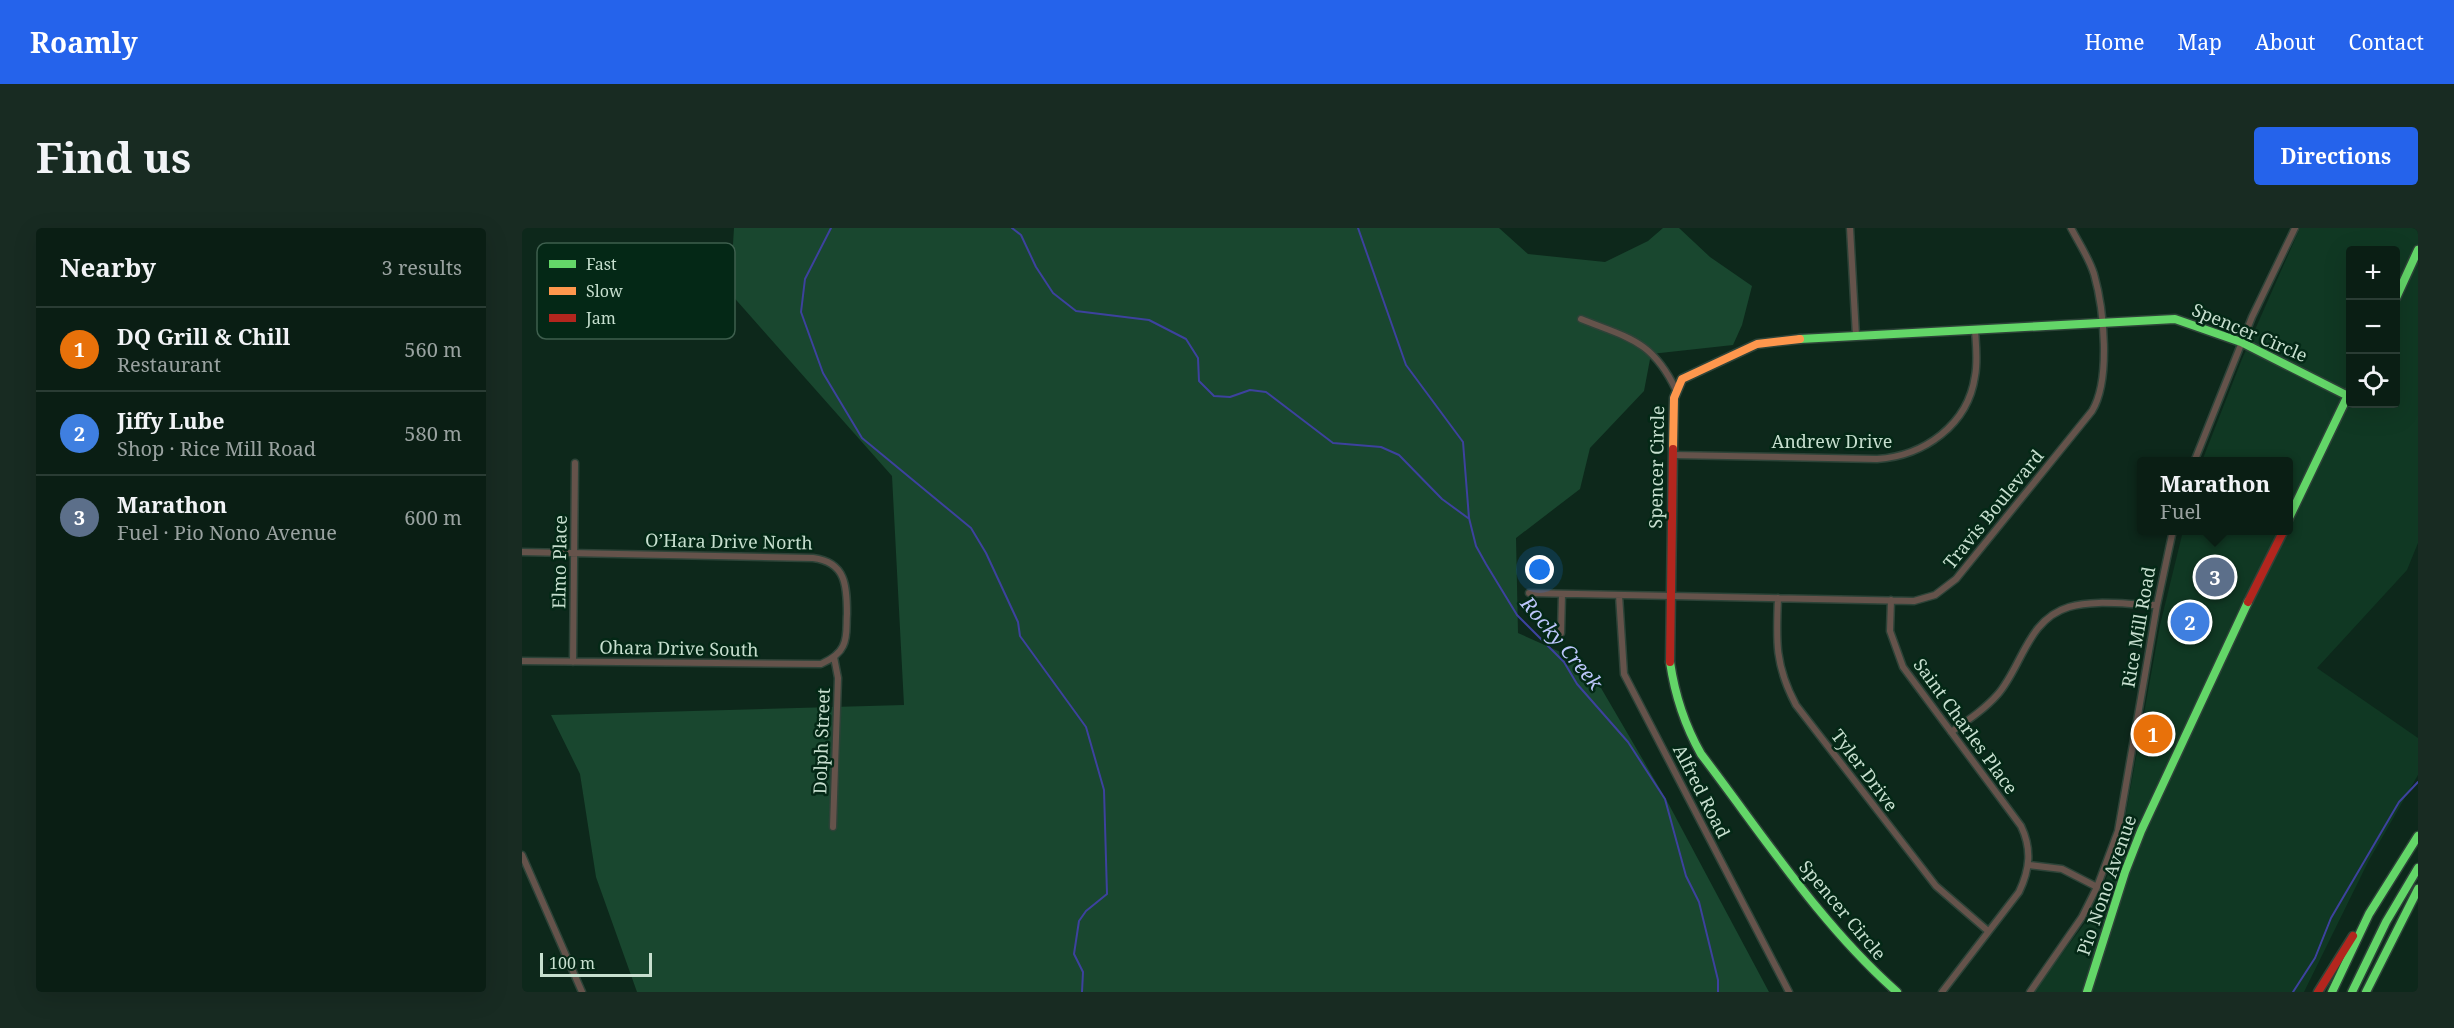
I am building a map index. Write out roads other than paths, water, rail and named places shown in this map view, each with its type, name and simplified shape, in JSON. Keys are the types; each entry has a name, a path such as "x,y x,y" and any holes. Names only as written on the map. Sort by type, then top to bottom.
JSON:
{"main road":[{"path":"2400,289 2418,250"},
{"name":"Spencer Circle","path":"1897,992 1864,963 1835,930 1701,754 1685,726 1672,678 1670,597 1676,390 1686,377 1757,344 1856,336 2175,319 2241,342 2346,392"},
{"path":"2293,512 2346,399"},
{"name":"Pio Nono Avenue","path":"2087,992 2125,872 2141,831 2232,633 2282,535"},
{"path":"2318,992 2418,836"},
{"path":"2352,992 2386,922 2418,868"},
{"path":"2366,992 2418,889"},
{"path":"2332,992 2370,914"}],"street":[{"path":"1850,228 1856,336"},
{"name":"Travis Boulevard","path":"1529,593 1891,600 1925,599 1942,591 1956,579 2091,411 2102,384 2102,323 2094,274 2071,228"},
{"path":"2195,457 2241,342 2295,228"},
{"path":"1581,319 1644,346 1660,361 1676,390"},
{"name":"Andrew Drive","path":"1673,455 1877,459 1897,457 1918,450 1949,428 1965,406 1975,378 1975,330"},
{"name":"Elmo Place","path":"573,662 575,463"},
{"name":"Rice Mill Road","path":"2030,992 2069,937 2097,887 2118,831 2157,605 2172,535"},
{"name":"O’Hara Drive North","path":"522,552 813,558 829,561 843,574 847,588 845,640 834,657"},
{"path":"1561,633 1562,594"},
{"name":"Alfred Road","path":"1619,595 1624,674 1789,992"},
{"name":"Tyler Drive","path":"1778,598 1778,663 1783,681 1796,705 1936,886 1988,931"},
{"name":"Saint Charles Place","path":"1891,600 1890,631 1902,667 2021,826 2029,850 2029,865"},
{"path":"1951,732 1999,693 2031,638 2052,615 2070,607 2087,605 2157,605"},
{"name":"Ohara Drive South","path":"522,661 814,664 834,657"},
{"name":"Dolph Street","path":"833,827 838,678 834,657"},
{"path":"522,855 582,992"},
{"path":"1942,992 2019,892 2029,865 2062,869 2097,887"},
{"path":"522,876 530,873"}],"waterway":[{"path":"831,228 805,279 801,312 823,373 862,438 971,528 986,553 1018,622 1020,636 1086,727 1104,790 1107,894 1086,911 1079,921 1074,954 1083,972 1082,992"},
{"name":"Rocky Creek","path":"1012,228 1021,235 1036,267 1053,293 1076,311 1149,320 1186,339 1198,358 1199,381 1214,396 1230,397 1250,390 1266,392 1333,443 1381,447 1399,455 1442,499 1468,518"},
{"name":"Rocky Creek","path":"1358,228 1406,365 1463,442 1469,518 1476,546 1517,615 1564,662 1577,684 1628,742 1665,799 1686,876 1699,902 1718,980 1718,992"},
{"path":"2293,992 2315,958 2331,918 2399,802 2418,782"}],"place":[{"name":"Marathon","path":"2215,577"},
{"name":"Jiffy Lube","path":"2190,622"},
{"name":"DQ Grill & Chill","path":"2153,734"}]}
